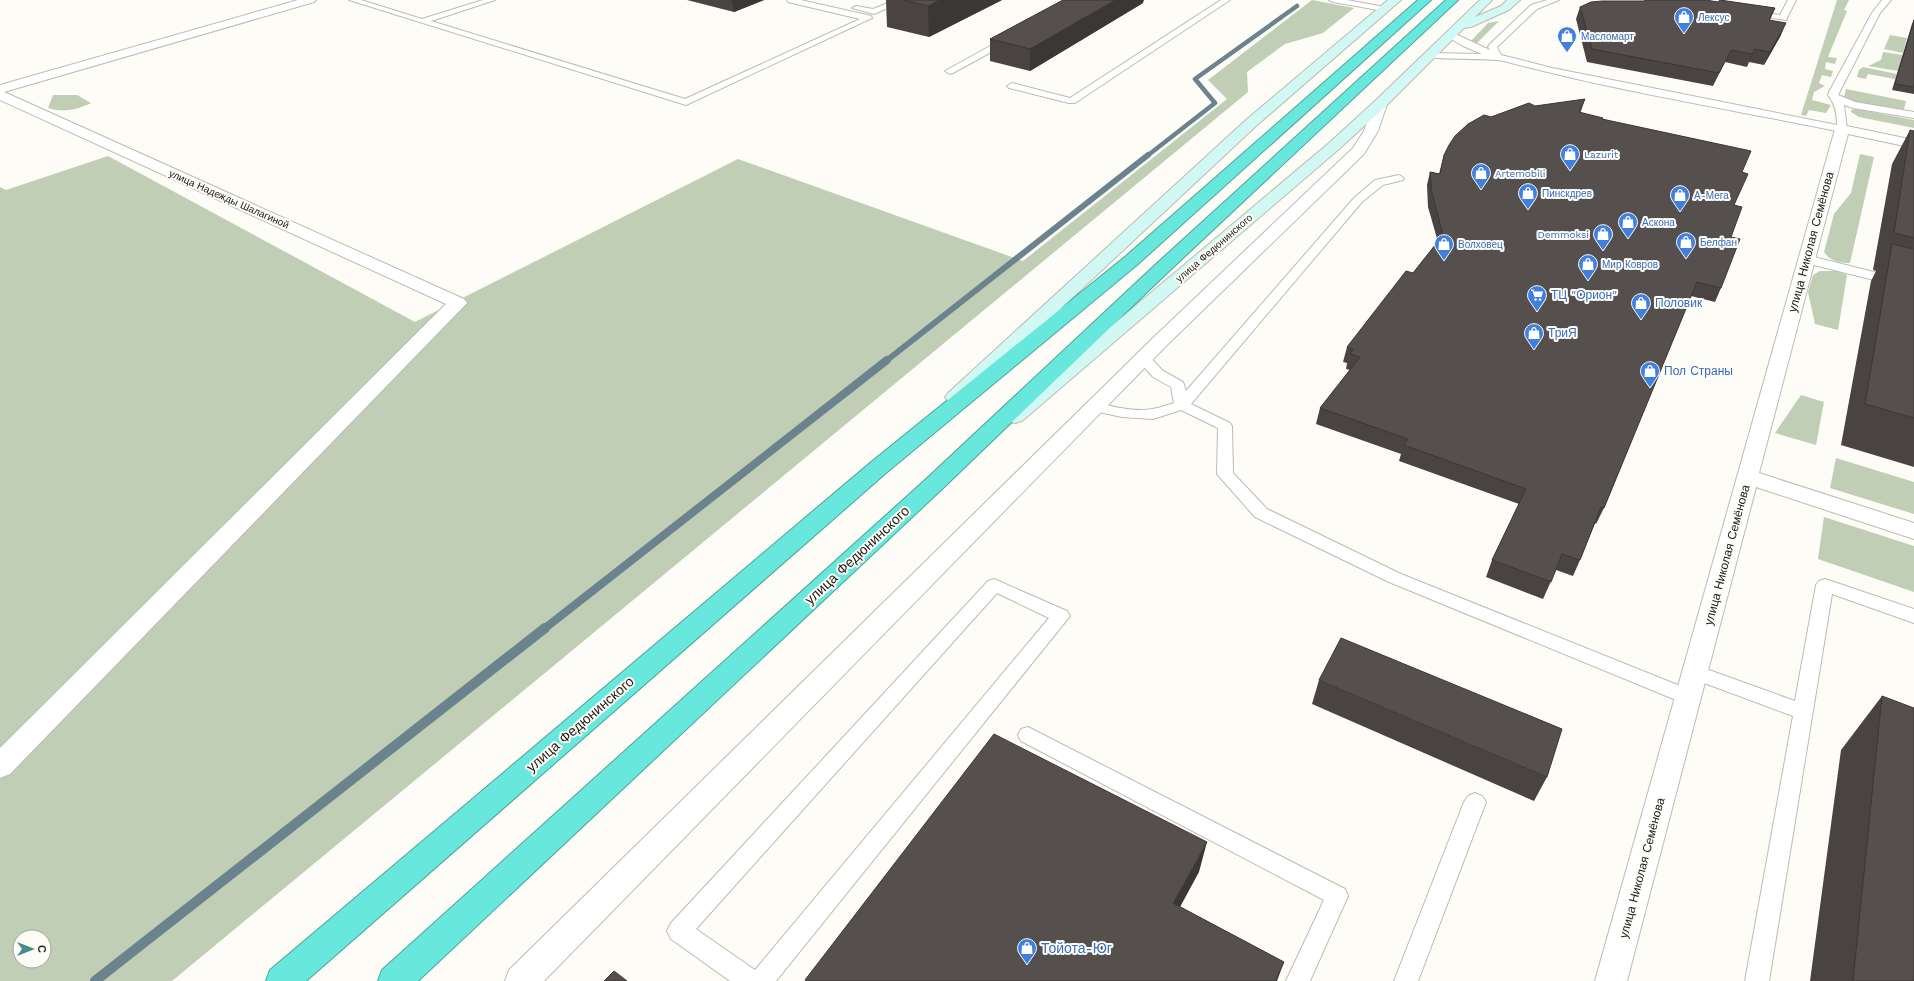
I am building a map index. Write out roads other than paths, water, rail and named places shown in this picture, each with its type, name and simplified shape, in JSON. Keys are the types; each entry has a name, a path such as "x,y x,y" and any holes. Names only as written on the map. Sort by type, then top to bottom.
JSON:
{"highway":[{"name":"улица Федюнинского","path":"282,981 878,468 1132,260 1424,0"},
{"name":"улица Федюнинского","path":"394,981 932,486 1160,270 1452,0"}],"main road":[{"name":"улица Федюнинского","path":"932,486 1188,271 1380,104 1486,0"},
{"path":"1454,32 1485,19 1505,8 1514,0"},
{"name":"улица Федюнинского","path":"878,468 1163,206 1220,151 1390,5"}],"street":[{"path":"0,89 310,0"},
{"name":"улица Надежды Шалагиной","path":"0,95 458,303 0,766"},
{"path":"520,981 1143,358 1222,280 1359,151 1371,131 1380,104"},
{"path":"1842,129 1914,144"},
{"name":"улица Николая Семёнова","path":"1611,981 1842,129"},
{"path":"1748,477 1914,531"}],"lane":[{"path":"353,0 686,102 868,18 791,0"},
{"path":"423,21 490,0"},
{"path":"821,0 874,12 902,0"},
{"path":"1012,86 1072,101 1226,0"},
{"path":"1333,0 1390,5"},
{"path":"1498,57 1492,47 1534,7 1555,0"},
{"path":"1746,12 1783,18 1792,0"},
{"path":"1454,32 1466,44 1498,57 1552,71 1842,129 1841,111 1836,98 1833,95 1834,92 1878,10 1887,0"},
{"path":"950,71 1017,34"},
{"path":"1428,56 1455,55 1498,57"},
{"path":"1836,98 1853,105 1914,115"},
{"path":"1095,407 1122,413 1153,415 1182,405 1358,200 1379,182 1399,178"},
{"path":"1806,259 1914,286"},
{"path":"1143,358 1158,374 1178,385 1182,405"},
{"path":"1182,405 1225,426 1225,474 1260,513 1395,578 1688,697"},
{"path":"750,981 679,931 994,585 1061,616 761,981"},
{"path":"1757,981 1825,585 1914,616"},
{"path":"1695,672 1803,712"},
{"path":"1028,735 1338,896 1298,981"},
{"path":"1406,981 1475,802"}],"waterway":[{"path":"1147,156 1215,103 1195,79 1297,6"},
{"path":"886,361 1148,155"},
{"path":"544,629 887,360"},
{"path":"95,981 545,628"}],"place":[{"name":"Лексус","path":"1684,34"},
{"name":"Масломарт","path":"1567,53"},
{"name":"Lazurit","path":"1570,171"},
{"name":"Artemobili","path":"1481,190"},
{"name":"Пинскдрев","path":"1528,210"},
{"name":"А-Мега","path":"1680,212"},
{"name":"Аскона","path":"1628,239"},
{"name":"Demmoksi","path":"1603,251"},
{"name":"Белфан","path":"1686,259"},
{"name":"Волховец","path":"1444,261"},
{"name":"Мир Ковров","path":"1588,281"},
{"name":"ТЦ \"Орион\"","path":"1537,312"},
{"name":"Половик","path":"1641,320"},
{"name":"ТриЯ","path":"1534,350"},
{"name":"Пол Страны","path":"1650,388"},
{"name":"Тойота-Юг","path":"1027,965"}]}
